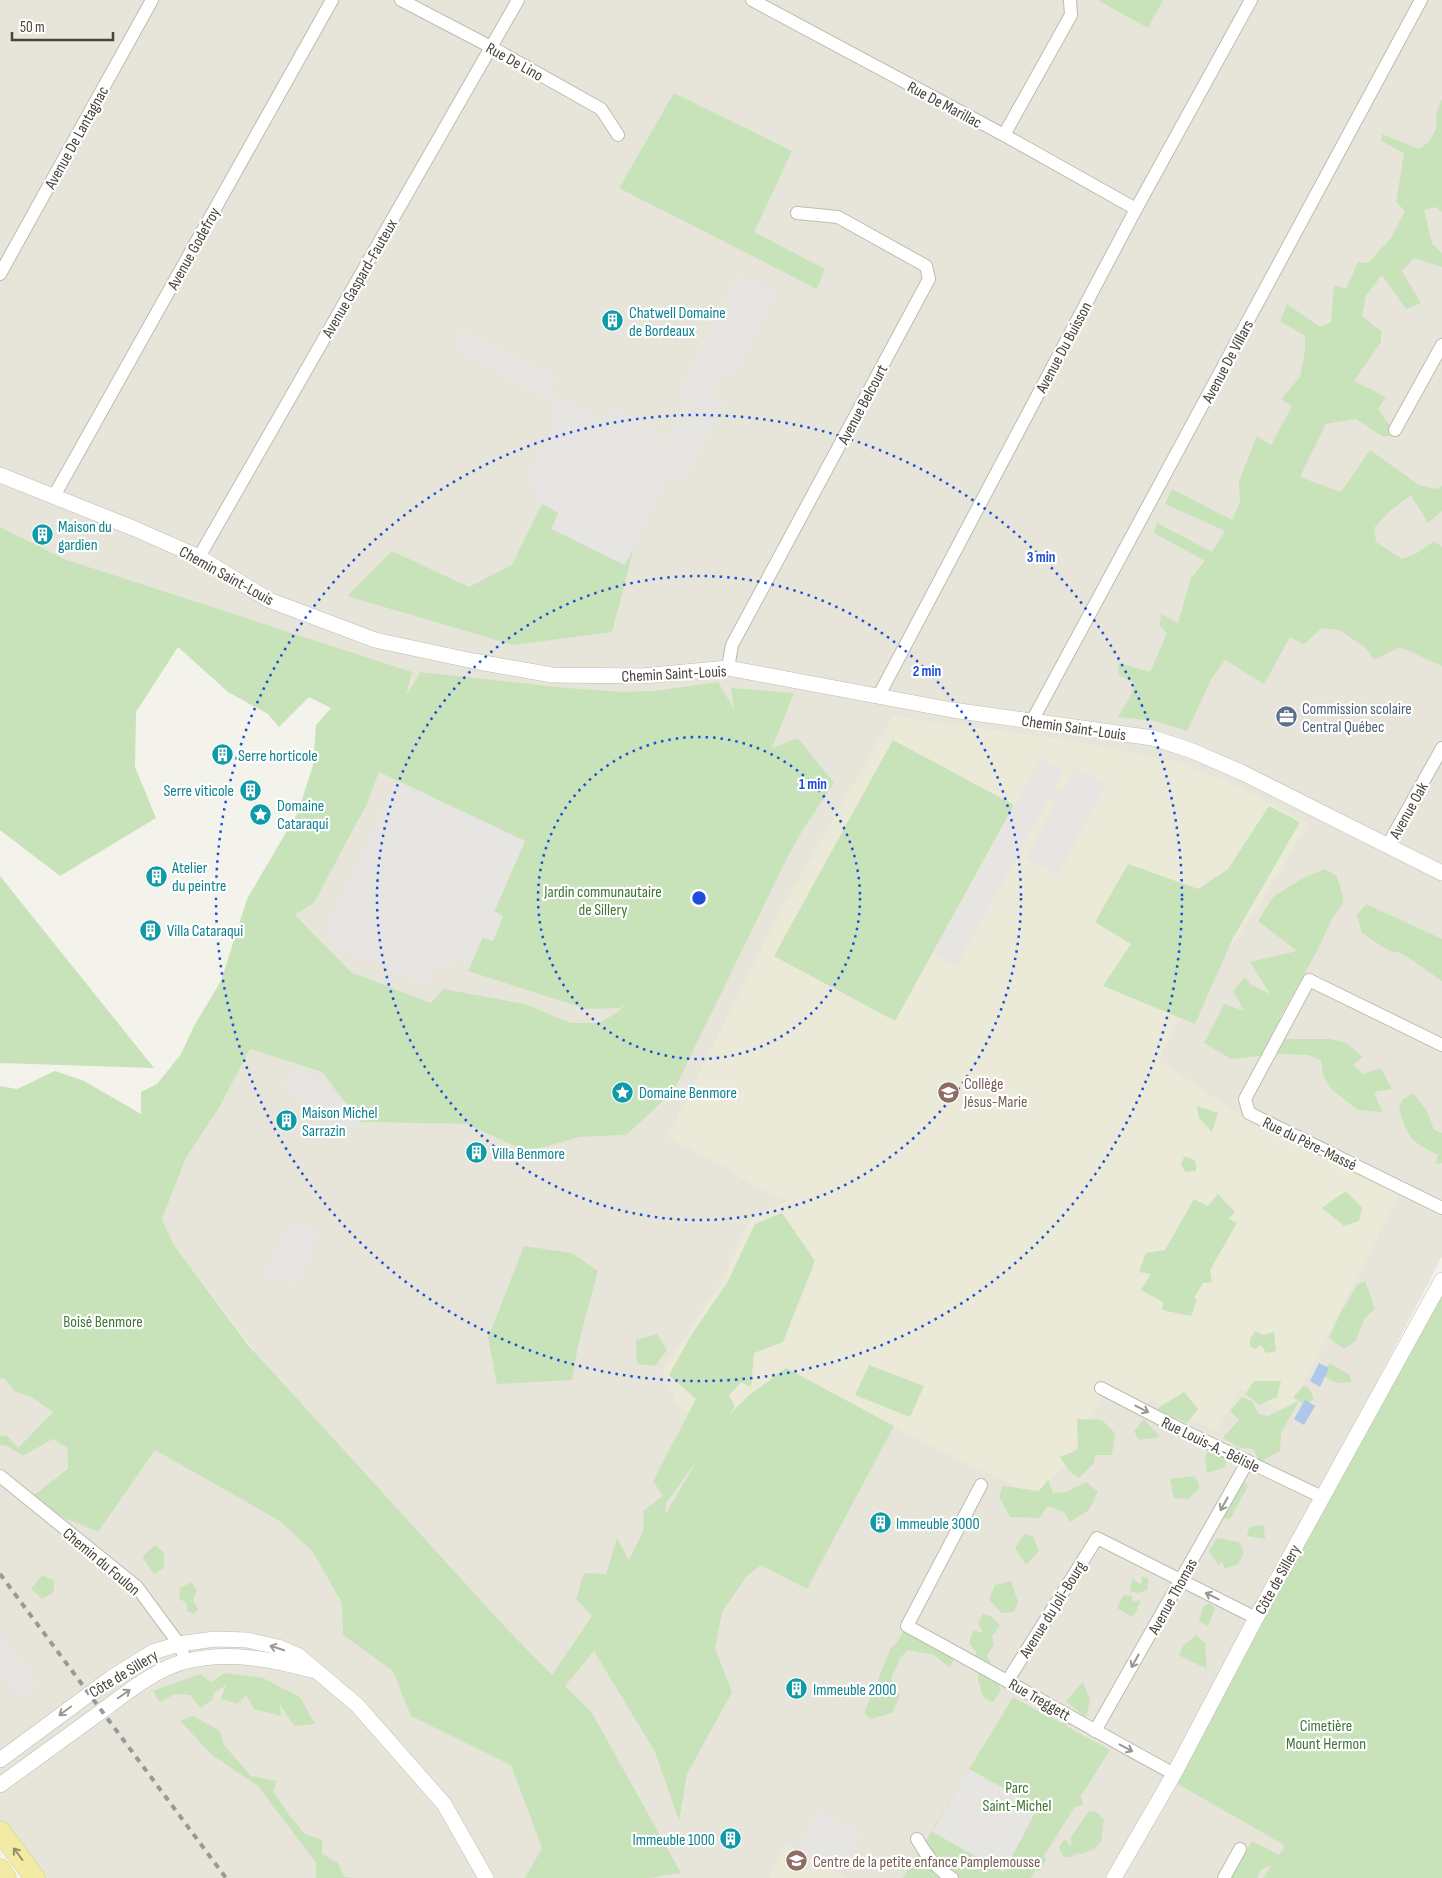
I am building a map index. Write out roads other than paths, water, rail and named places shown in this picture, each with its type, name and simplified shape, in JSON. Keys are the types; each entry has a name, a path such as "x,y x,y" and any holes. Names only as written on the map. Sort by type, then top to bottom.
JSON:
{"main road":[{"path":"0,1831 35,1878"},
{"path":"0,1869 6,1878"}],"street":[{"name":"Avenue De Lantagnac","path":"0,274 152,0"},
{"name":"Avenue Godefroy","path":"54,496 332,0"},
{"name":"Rue De Lino","path":"400,0 491,47 601,109 618,135"},
{"name":"Avenue Gaspard-Fauteux","path":"199,557 518,0"},
{"name":"Rue De Marillac","path":"752,0 1004,135 1136,209"},
{"path":"1004,135 1071,15 1070,0"},
{"name":"Avenue Du Buisson","path":"878,697 1136,209 1251,0"},
{"name":"Avenue De Villars","path":"1032,721 1421,0"},
{"name":"Avenue Belcourt","path":"728,668 732,645 929,279 926,266 913,257 838,217 798,213"},
{"path":"1395,430 1442,345"},
{"name":"Chemin Saint-Louis","path":"0,475 199,557 268,600 375,640 473,661 552,675 642,676 728,668 878,697 1153,738 1190,750 1241,772 1442,873"},
{"name":"Avenue Oak","path":"1388,845 1442,748"},
{"name":"Rue du Père-Massé","path":"1442,1046 1309,980 1246,1099 1249,1113 1442,1208"},
{"name":"Côte de Sillery","path":"1114,1878 1174,1774 1256,1618 1442,1280"},
{"name":"Rue Louis-A.-Bélisle","path":"1101,1388 1182,1430 1322,1497"},
{"name":"Avenue Thomas","path":"1095,1731 1248,1461"},
{"name":"Chemin du Foulon","path":"0,1476 137,1588 180,1644 186,1661"},
{"name":"Rue Treggett","path":"981,1485 907,1626 1008,1680 1095,1731 1174,1774"},
{"name":"Avenue du Joli-Bourg","path":"1008,1680 1097,1538 1180,1580"},
{"path":"1180,1580 1256,1618"},
{"name":"Côte de Sillery","path":"0,1760 118,1673 153,1652 180,1644 215,1639 247,1640 278,1647 299,1656 357,1705 444,1804 486,1878"},
{"name":"Côte de Sillery","path":"0,1785 126,1692 161,1672 186,1661 214,1658 251,1658 278,1661 318,1672"},
{"path":"917,1840 934,1864 952,1878"},
{"path":"1224,1878 1240,1849"}],"water":[{"path":"1319,1363 1329,1368 1320,1387 1310,1381"},
{"path":"1305,1400 1315,1406 1304,1425 1294,1419"}],"railway":[{"path":"0,1574 226,1878"}],"place":[{"name":"Chatwell Domaine de Bordeaux","path":"613,321"},
{"name":"Maison du gardien","path":"42,535"},
{"name":"Commission scolaire Central Québec","path":"1286,717"},
{"name":"Serre horticole","path":"222,755"},
{"name":"Serre viticole","path":"250,790"},
{"name":"Domaine Cataraqui","path":"261,814"},
{"name":"Atelier du peintre","path":"156,876"},
{"name":"Villa Cataraqui","path":"151,930"},
{"name":"Domaine Benmore","path":"623,1092"},
{"name":"Collège Jésus-Marie","path":"948,1092"},
{"name":"Maison Michel Sarrazin","path":"286,1121"},
{"name":"Villa Benmore","path":"476,1153"},
{"name":"Immeuble 3000","path":"880,1523"},
{"name":"Immeuble 2000","path":"797,1689"},
{"name":"Immeuble 1000","path":"731,1839"},
{"name":"Centre de la petite enfance Pamplemousse","path":"797,1861"}],"park label":[{"name":"Jardin communautaire de Sillery","path":"603,900"},
{"name":"Boisé Benmore","path":"103,1321"},
{"name":"Cimetière Mount Hermon","path":"1326,1734"},
{"name":"Parc Saint-Michel","path":"1017,1796"}]}
